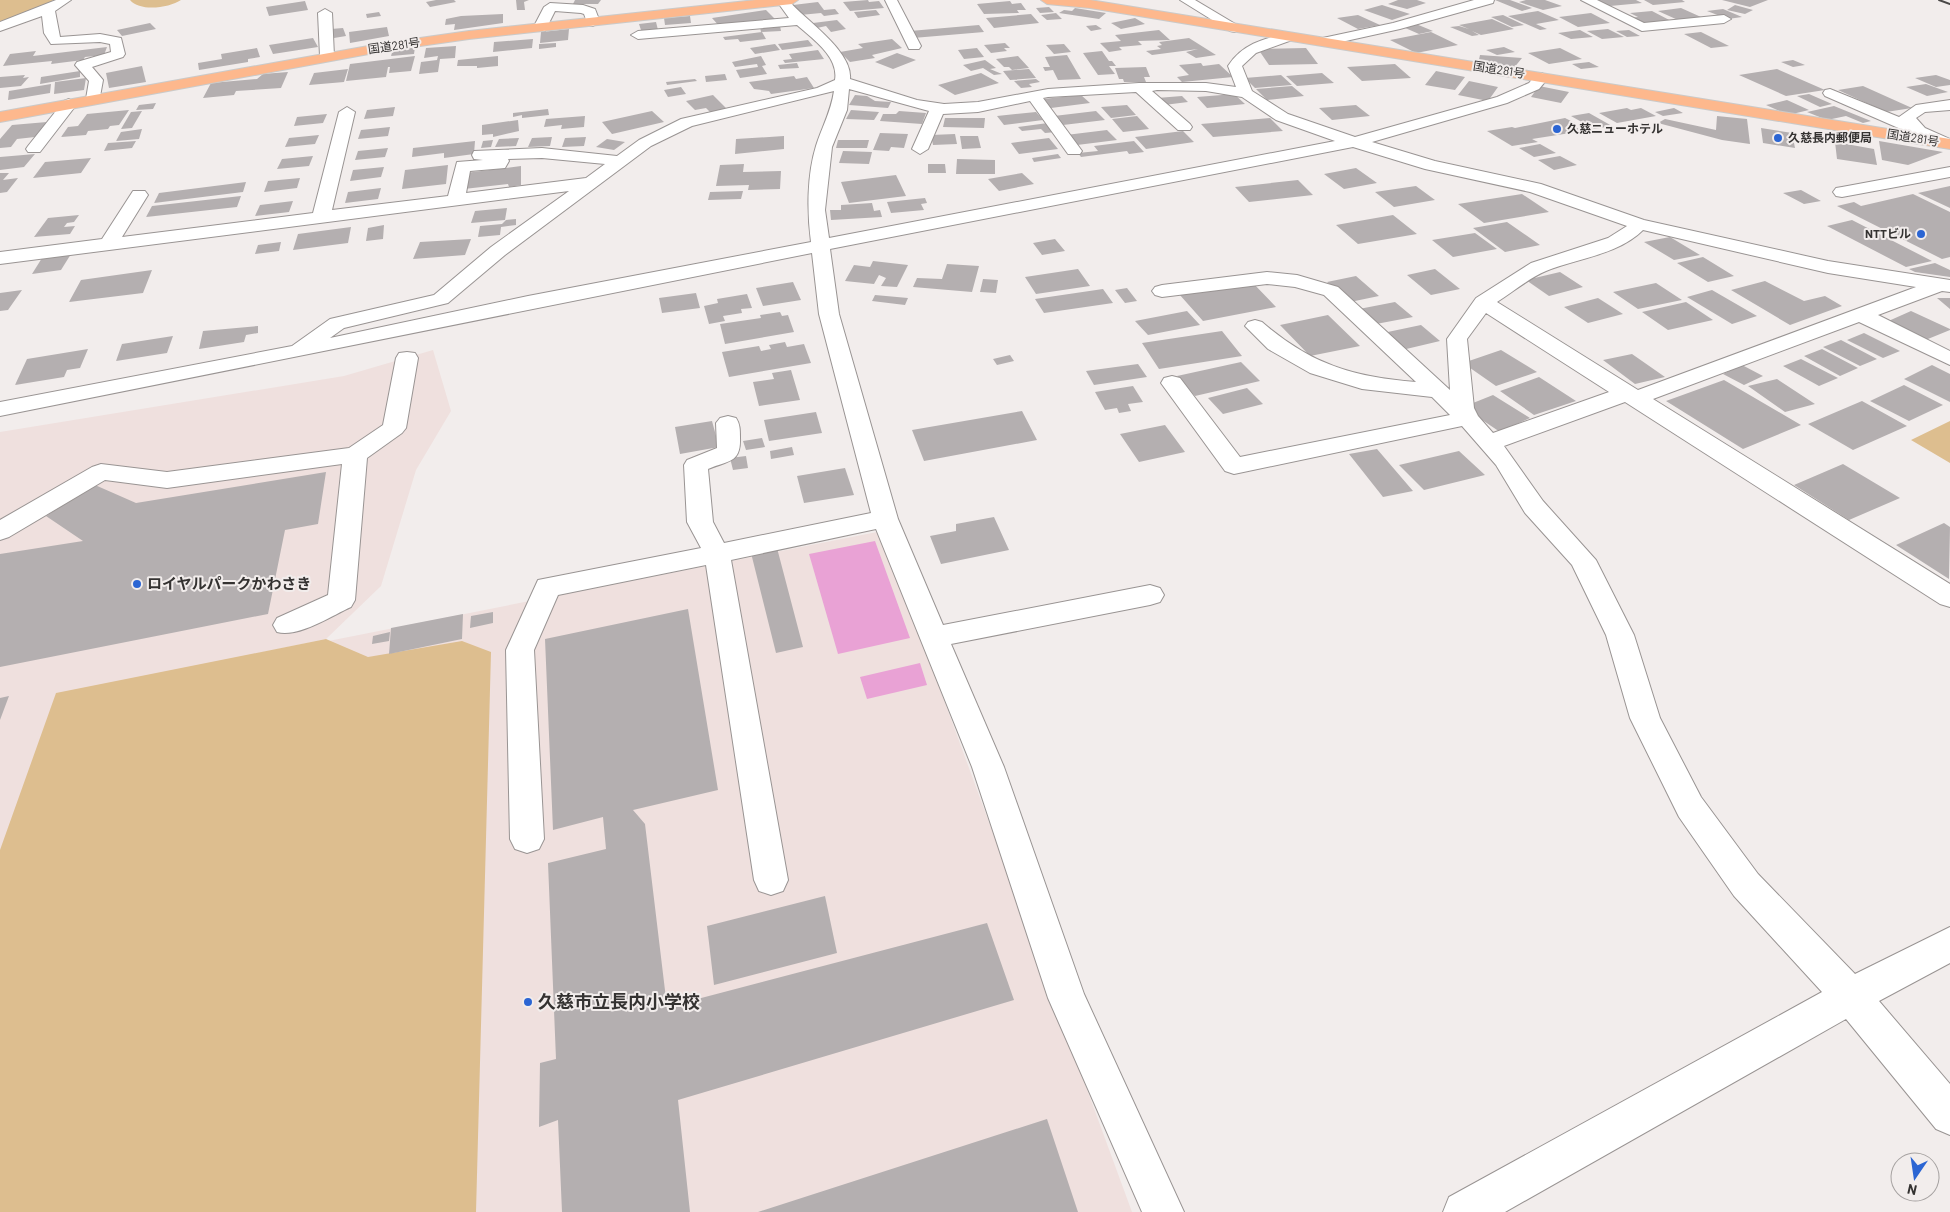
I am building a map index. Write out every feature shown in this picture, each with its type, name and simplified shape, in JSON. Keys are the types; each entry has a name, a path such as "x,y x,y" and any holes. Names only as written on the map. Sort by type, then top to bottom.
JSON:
{"highway":[{"name":"国道281号","path":"0,117 327,56 469,35 762,1 787,0"},
{"name":"国道281号","path":"1047,0 1090,4 1949,144"}],"street":[{"path":"0,27 48,10 65,0"},
{"path":"787,0 799,21 819,37 835,55 844,70 839,110 824,147 816,210 822,245 829,314 885,519 988,767 1067,998 1163,1212"},
{"path":"891,0 914,46"},
{"path":"1186,0 1235,28"},
{"path":"1322,42 1395,26 1488,0"},
{"path":"1587,0 1642,27 1724,19"},
{"path":"540,28 550,3 590,12 593,22"},
{"path":"48,10 50,33 56,41 100,38 116,40 118,54 82,66 96,80 94,99"},
{"path":"325,13 327,56"},
{"path":"638,35 701,29 731,29 799,21"},
{"path":"1246,93 1235,66 1239,57 1253,48 1287,36"},
{"path":"0,409 299,351 528,302 1354,142 1502,100 1534,86 1542,77"},
{"path":"299,351 337,323 441,298 498,251 645,143 687,122 822,91 843,82 915,104 938,108 978,107 1034,96 1139,87 1206,87 1246,93 1282,117 1354,142 1431,165 1535,188 1639,224 1700,240 1828,267 1945,285"},
{"path":"1139,87 1184,127"},
{"path":"1830,93 1949,144"},
{"path":"1034,96 1074,152"},
{"path":"34,149 69,104"},
{"path":"1918,131 1907,117 1921,108 1950,105"},
{"path":"920,148 938,108"},
{"path":"321,217 347,112"},
{"path":"1944,127 1939,130 1949,144"},
{"path":"480,155 542,153 621,161"},
{"path":"456,200 463,166 499,164 504,154"},
{"path":"1842,192 1950,172"},
{"path":"0,258 593,182"},
{"path":"108,244 139,195"},
{"path":"1467,418 1463,408 1457,339 1483,302 1538,267 1615,242 1628,235 1639,224"},
{"path":"1162,291 1267,278 1297,281 1330,292 1467,418 1505,460 1534,507 1582,560 1620,635 1645,718 1690,807 1746,885 1851,996 1950,1115"},
{"path":"1489,443 1945,285"},
{"path":"1483,302 1950,598"},
{"path":"1860,314 1950,359"},
{"path":"1255,326 1270,341 1307,365 1371,385 1438,391"},
{"path":"0,531 101,472 167,480 356,455 394,428 407,358"},
{"path":"1172,383 1234,466 1467,418"},
{"path":"728,423 729,452 696,465 700,522 717,554 771,880"},
{"path":"287,625 341,600 356,455"},
{"path":"527,839 520,650 548,587 885,519"},
{"path":"934,637 1150,595"},
{"path":"1464,1212 1851,996 1950,944"}],"shaded area":[{"path":"0,0 53,0 41,16 0,30"},
{"path":"130,0 181,0 155,8 140,6"},
{"name":"久慈市立長内小学校","path":"433,350 451,411 416,470 381,586 326,639 92,688 882,531 1132,1212 0,1212 0,432 344,376"},
{"path":"1950,421 1950,463 1911,440"},
{"path":"875,541 910,638 838,654 809,554"},
{"path":"326,639 368,657 462,641 491,652 476,1212 0,1212 0,850 56,693"},
{"path":"920,663 927,685 867,699 860,677"}],"building":[{"path":"454,0 456,2 430,7 426,2"},
{"path":"516,0 529,0 524,2 525,10 517,10"},
{"path":"575,0 601,0 598,4 573,4"},
{"path":"868,0 869,2 879,1 884,8 850,11 843,2"},
{"path":"1398,0 1417,0 1426,3 1407,9 1388,4"},
{"path":"1495,0 1510,0 1532,8 1522,11"},
{"path":"1545,0 1562,6 1543,10 1519,2"},
{"path":"1598,0 1636,0 1642,3 1610,6"},
{"path":"1644,0 1682,0 1685,2 1653,5"},
{"path":"1722,0 1768,0 1750,7"},
{"path":"305,1 308,10 269,16 266,7"},
{"path":"1010,1 1012,4 1021,3 1026,10 1017,10 1019,13 984,14 977,4"},
{"path":"818,2 824,10 835,9 839,14 824,16 821,13 800,15 793,5"},
{"path":"1382,5 1410,14 1392,20 1364,10"},
{"path":"1735,5 1753,10 1745,14 1727,10"},
{"path":"1049,7 1054,12 1040,13 1036,8"},
{"path":"1075,8 1106,13 1099,19 1059,13 1064,10 1072,11"},
{"path":"1681,8 1701,17 1678,20 1658,11"},
{"path":"1723,9 1742,17 1728,19 1707,11"},
{"path":"766,10 776,20 720,27 712,18"},
{"path":"876,10 880,15 858,18 854,12"},
{"path":"1538,11 1559,20 1536,24 1547,29 1540,30 1508,16"},
{"path":"1652,11 1675,23 1645,26 1629,18 1638,17 1630,13"},
{"path":"379,12 381,16 367,18 366,14"},
{"path":"1056,13 1062,19 1047,20 1041,15"},
{"path":"1591,13 1610,23 1578,27 1559,17"},
{"path":"503,14 503,23 454,30 455,24 445,25 446,19 461,16"},
{"path":"1031,14 1039,23 994,28 986,18"},
{"path":"1358,15 1380,25 1358,29 1337,18"},
{"path":"1503,15 1524,25 1512,27 1491,17"},
{"path":"690,16 691,23 665,25 664,18"},
{"path":"1135,18 1145,24 1121,29 1111,23"},
{"path":"1492,19 1514,29 1481,35 1472,31 1479,35 1472,36 1450,27 1459,26 1469,29 1459,25"},
{"path":"837,20 846,29 831,32 826,26 817,28 813,23"},
{"path":"656,22 658,30 641,30 639,24"},
{"path":"150,23 156,29 122,36 117,30"},
{"path":"1416,24 1433,31 1419,34 1403,27"},
{"path":"979,25 984,32 913,38 910,31"},
{"path":"1096,25 1102,29 1091,31 1086,26"},
{"path":"780,26 781,31 761,32 760,27"},
{"path":"387,27 389,36 350,43 349,32"},
{"path":"343,28 346,36 334,38 331,29"},
{"path":"569,29 568,40 540,43 541,32"},
{"path":"1608,29 1624,37 1602,39 1587,31"},
{"path":"1159,30 1170,40 1138,41 1142,45 1119,47 1122,50 1109,52 1100,43 1121,41 1115,35"},
{"path":"1580,30 1593,37 1571,39 1558,33"},
{"path":"1629,30 1640,36 1627,37 1616,31"},
{"path":"762,32 766,39 740,42 738,39 725,40 723,37"},
{"path":"1431,32 1458,45 1416,53 1390,40"},
{"path":"1701,32 1729,46 1711,48 1684,34"},
{"path":"313,38 318,47 273,54 269,45"},
{"path":"1189,38 1216,55 1196,58 1186,52 1198,49 1152,55 1146,51 1161,49 1157,46 1162,45 1159,42"},
{"path":"533,39 532,48 493,52 494,42"},
{"path":"892,39 902,48 872,55 875,58 850,62 840,52 863,48 858,44"},
{"path":"808,40 813,46 782,50 778,44"},
{"path":"556,43 556,47 539,49 539,44"},
{"path":"1005,43 1010,48 1004,48 1007,51 991,53 984,45"},
{"path":"775,44 780,50 755,54 750,48"},
{"path":"1064,44 1071,52 1054,54 1046,45"},
{"path":"456,46 455,58 440,59 438,72 419,74 421,62 437,60 438,56 424,58 426,48"},
{"path":"107,47 104,55 85,57 83,60 51,64 52,61 3,66 10,54 36,51 33,56"},
{"path":"415,47 414,54 391,56 393,49"},
{"path":"1504,47 1515,52 1497,55 1486,50"},
{"path":"257,48 260,57 248,59 248,62 199,70 198,63 222,59 221,54"},
{"path":"977,48 984,57 964,59 958,50"},
{"path":"1306,48 1318,64 1269,65 1258,49"},
{"path":"1560,48 1582,59 1549,64 1528,53"},
{"path":"818,50 824,59 785,63 783,60 792,59 789,54"},
{"path":"1102,51 1109,61 1112,61 1116,66 1109,66 1115,74 1098,75 1083,53"},
{"path":"897,53 916,60 893,69 875,62"},
{"path":"1067,55 1081,79 1058,80 1053,70 1045,71 1043,67 1050,67 1045,57"},
{"path":"1480,55 1522,58 1513,69 1478,64"},
{"path":"415,56 411,71 389,73 390,67 388,67 386,77 346,81 350,64"},
{"path":"498,56 498,66 477,68 477,66 457,66 458,60"},
{"path":"761,56 766,65 762,66 767,74 740,78 736,70 758,67 757,64 735,67 732,62"},
{"path":"1018,56 1029,68 1012,70 1009,67 1004,67 996,59"},
{"path":"985,60 996,68 990,69 1002,74 994,75 983,68 971,71 963,65"},
{"path":"1793,60 1805,65 1793,67 1781,62"},
{"path":"1589,62 1599,67 1581,69 1572,64"},
{"path":"797,63 799,68 780,69 778,65"},
{"path":"1201,63 1203,66 1219,64 1233,77 1182,82 1177,77 1189,75 1179,65"},
{"path":"1395,64 1411,78 1362,81 1347,67"},
{"path":"142,66 146,82 109,88 106,73"},
{"path":"1146,67 1150,77 1144,77 1146,82 1124,82 1123,79 1119,79 1115,68"},
{"path":"348,69 344,82 309,85 314,73"},
{"path":"1029,69 1036,78 1010,80 1003,71"},
{"path":"1777,69 1825,90 1786,96 1739,75"},
{"path":"80,71 80,77 40,84 41,77"},
{"path":"1436,71 1465,77 1455,90 1425,85"},
{"path":"288,72 281,88 236,91 234,95 203,98 211,83 257,79 263,74"},
{"path":"981,73 999,83 955,95 938,85"},
{"path":"1322,73 1334,83 1297,86 1286,76"},
{"path":"725,74 727,80 706,82 705,76"},
{"path":"25,75 23,78 29,77 21,86 0,88 0,77"},
{"path":"1281,75 1292,85 1255,88 1245,78"},
{"path":"1936,75 1950,80 1950,85 1936,87 1915,78"},
{"path":"794,76 796,79 807,77 814,88 771,94 769,91 754,89 749,82"},
{"path":"86,78 84,90 54,94 55,82"},
{"path":"695,79 697,81 667,85 666,82"},
{"path":"1036,79 1040,82 1029,84 1032,87 1021,88 1014,81"},
{"path":"1469,81 1498,87 1488,101 1458,95"},
{"path":"51,84 50,93 8,100 9,91"},
{"path":"1926,84 1948,92 1927,96 1906,87"},
{"path":"1292,86 1304,96 1267,100 1256,89"},
{"path":"1539,86 1569,92 1561,103 1531,97"},
{"path":"1863,86 1912,108 1886,112 1838,90"},
{"path":"681,87 686,94 668,97 664,90"},
{"path":"1234,94 1245,104 1207,108 1197,97"},
{"path":"1809,94 1832,104 1820,107 1797,96"},
{"path":"713,95 727,109 710,112 706,108 695,110 686,101"},
{"path":"855,95 867,96 875,101 891,102 888,108 849,105"},
{"path":"1081,95 1090,103 1051,108 1043,99"},
{"path":"1182,96 1188,102 1164,105 1157,98"},
{"path":"1787,100 1809,110 1788,115 1766,105"},
{"path":"156,103 153,109 136,110 139,105"},
{"path":"1127,105 1136,115 1111,118 1101,107"},
{"path":"1356,105 1370,116 1332,120 1319,108"},
{"path":"1834,106 1871,121 1863,123 1846,116 1827,120 1807,112"},
{"path":"395,107 393,116 364,119 367,110"},
{"path":"1627,108 1631,110 1641,108 1656,116 1617,123 1599,113"},
{"path":"1674,108 1683,113 1663,116 1655,112"},
{"path":"548,109 549,115 513,117 513,113"},
{"path":"129,110 119,125 110,126 108,129 88,131 86,135 61,137 68,127 78,126 87,114"},
{"path":"851,110 879,112 874,120 846,119"},
{"path":"142,111 132,128 121,129 131,112"},
{"path":"652,111 664,122 612,134 602,122"},
{"path":"899,111 926,113 922,124 880,121 883,114 896,114"},
{"path":"1096,111 1105,120 1063,125 1054,116"},
{"path":"1036,112 1043,120 1004,125 997,116"},
{"path":"1589,113 1612,126 1594,129 1571,116"},
{"path":"327,114 323,123 294,126 297,117"},
{"path":"585,116 584,127 561,129 562,125 544,127 546,119"},
{"path":"1137,116 1149,129 1123,132 1112,119"},
{"path":"1717,116 1747,119 1750,144 1722,140 1658,123 1665,119 1716,130"},
{"path":"945,118 985,118 984,128 943,127"},
{"path":"1270,118 1283,131 1213,137 1201,124"},
{"path":"1565,118 1575,123 1570,124 1583,131 1532,139 1538,142 1512,146 1487,131 1515,128"},
{"path":"518,120 519,131 493,137 493,134 482,135 482,125"},
{"path":"47,122 35,137 17,139 11,147 0,148 0,139 12,125"},
{"path":"1048,123 1056,132 1045,133 1041,129 1022,131 1018,127"},
{"path":"390,127 388,136 358,139 361,130"},
{"path":"1761,128 1792,133 1795,148 1763,143"},
{"path":"142,129 139,139 116,141 121,132"},
{"path":"1107,130 1117,140 1077,145 1066,135"},
{"path":"1183,131 1194,142 1146,149 1135,137"},
{"path":"880,133 908,134 904,148 891,147 889,151 873,150"},
{"path":"955,134 957,144 933,145 931,135"},
{"path":"319,135 315,144 285,147 289,138"},
{"path":"784,136 784,149 735,154 736,139"},
{"path":"960,136 978,136 981,148 962,149"},
{"path":"552,137 550,146 528,147 532,138"},
{"path":"586,137 584,146 562,147 565,138"},
{"path":"519,138 516,146 495,147 499,139"},
{"path":"1049,138 1058,149 1019,154 1011,143"},
{"path":"607,139 625,142 614,150 596,147"},
{"path":"493,140 491,147 481,148 483,141"},
{"path":"838,140 869,140 867,148 836,148"},
{"path":"136,141 132,148 104,151 108,143"},
{"path":"475,141 474,154 444,158 444,153 412,157 413,148"},
{"path":"1134,141 1144,152 1129,154 1127,151 1081,157 1078,153 1098,151 1094,146"},
{"path":"1879,141 1943,152 1908,165 1882,160"},
{"path":"1835,142 1874,149 1877,165 1837,159"},
{"path":"1540,144 1556,153 1534,157 1519,148"},
{"path":"388,148 385,157 355,160 358,151"},
{"path":"843,151 872,152 869,164 839,163"},
{"path":"35,154 24,167 0,170 0,157"},
{"path":"1058,154 1061,158 1034,162 1032,158"},
{"path":"313,156 309,166 277,169 282,159"},
{"path":"1560,156 1577,165 1554,170 1538,160"},
{"path":"91,158 81,173 33,178 45,162"},
{"path":"957,159 995,160 995,174 956,174"},
{"path":"744,164 743,172 781,171 780,189 748,190 749,185 716,186 720,165"},
{"path":"928,164 945,164 946,173 928,173"},
{"path":"448,165 446,184 402,189 405,170"},
{"path":"521,166 521,185 509,187 508,184 464,189 465,173"},
{"path":"384,167 381,177 350,181 353,170"},
{"path":"1356,168 1377,183 1344,189 1324,174"},
{"path":"0,173 9,173 3,180 18,178 7,192 0,193"},
{"path":"1022,173 1034,184 999,191 988,179"},
{"path":"896,175 906,196 849,203 841,182"},
{"path":"300,178 297,188 264,192 268,181"},
{"path":"1298,180 1313,195 1249,202 1235,187"},
{"path":"246,182 243,192 154,203 159,193"},
{"path":"1416,186 1435,200 1394,207 1375,192"},
{"name":"NTTビル","path":"1950,186 1950,208 1918,193"},
{"path":"381,188 378,199 345,203 348,192"},
{"path":"1801,190 1821,201 1804,204 1783,193"},
{"path":"743,191 741,199 708,200 710,192"},
{"path":"1522,194 1549,212 1484,223 1458,204"},
{"name":"NTTビル","path":"1913,194 1950,212 1950,257 1942,259 1837,206 1854,202 1861,206"},
{"path":"241,196 237,207 146,217 152,206"},
{"path":"925,198 927,203 921,204 924,210 891,213 887,202"},
{"path":"293,201 289,212 255,216 260,205"},
{"path":"872,203 874,211 880,210 882,217 831,220 830,210 841,210 841,205"},
{"path":"507,208 505,220 471,223 475,211"},
{"path":"79,215 74,222 67,223 64,227 75,226 70,234 34,237 48,218"},
{"path":"1393,215 1417,234 1358,244 1336,225"},
{"path":"516,219 516,225 501,227 500,235 478,237 480,226 502,224 506,220"},
{"path":"1852,220 1932,261 1906,267 1827,226"},
{"path":"1507,222 1540,245 1505,252 1473,228"},
{"path":"384,225 383,239 366,241 368,228"},
{"path":"351,227 348,243 293,250 298,234"},
{"path":"1475,233 1497,249 1453,257 1432,240"},
{"path":"1670,237 1700,255 1674,260 1644,242"},
{"path":"471,239 465,255 413,259 420,242"},
{"path":"1055,239 1065,251 1042,255 1033,243"},
{"path":"281,242 279,251 255,254 258,245"},
{"path":"71,254 61,270 32,274 42,258"},
{"path":"1703,257 1734,276 1708,282 1677,263"},
{"path":"873,261 908,265 897,287 881,286 886,278 879,275 874,284 845,281 854,265 870,267"},
{"path":"1935,263 1950,270 1950,277 1915,272 1909,269"},
{"path":"947,264 979,266 972,292 913,287 917,278 942,279"},
{"path":"1078,269 1090,286 1036,294 1025,277"},
{"path":"1435,269 1460,289 1431,295 1407,275"},
{"path":"152,270 143,293 69,302 81,280"},
{"path":"1560,272 1583,287 1549,296 1526,280"},
{"path":"1356,276 1379,296 1350,302 1327,282"},
{"path":"983,279 998,280 996,293 980,292"},
{"path":"1251,281 1276,307 1203,321 1179,294"},
{"path":"1765,281 1804,301 1825,296 1842,306 1790,325 1731,290"},
{"path":"793,282 801,300 763,306 756,288"},
{"path":"1656,283 1682,300 1638,309 1613,292"},
{"path":"1127,288 1137,301 1125,303 1115,290"},
{"path":"1103,289 1113,303 1044,313 1035,299"},
{"path":"22,290 8,310 0,311 0,293"},
{"path":"1712,290 1757,316 1732,324 1687,297"},
{"path":"696,293 700,308 662,313 659,298"},
{"path":"747,294 752,308 741,309 742,313 723,316 725,321 709,324 704,306 718,303 717,299"},
{"path":"875,295 908,298 905,305 872,301"},
{"path":"1598,298 1623,314 1588,323 1564,307"},
{"path":"1937,298 1950,298 1950,309"},
{"path":"1395,302 1413,317 1376,324 1359,309"},
{"path":"1686,302 1713,320 1668,330 1642,312"},
{"path":"1187,311 1200,325 1148,335 1135,321"},
{"path":"1911,311 1950,330 1923,341 1884,323"},
{"path":"780,312 782,316 788,315 794,332 725,344 720,324 761,318 760,315"},
{"path":"1328,315 1360,346 1310,356 1280,325"},
{"path":"1421,325 1440,341 1402,350 1383,333"},
{"path":"258,326 258,333 246,335 244,342 199,349 203,331"},
{"path":"1222,331 1242,356 1159,369 1142,343"},
{"path":"1864,333 1900,351 1883,358 1847,340"},
{"path":"173,336 167,353 116,361 122,344"},
{"path":"1841,340 1877,359 1860,366 1823,347"},
{"path":"785,342 787,347 804,344 811,363 729,377 722,352 759,346 761,351 771,349 769,345"},
{"path":"88,349 80,368 67,370 64,377 15,385 27,359"},
{"path":"1822,349 1858,368 1840,376 1804,356"},
{"path":"1501,350 1537,372 1496,386 1463,363"},
{"path":"1632,354 1665,377 1635,384 1603,360"},
{"path":"1010,355 1014,361 997,365 993,359"},
{"path":"1801,359 1838,378 1819,386 1783,366"},
{"path":"1241,362 1260,381 1195,396 1177,376"},
{"path":"1138,364 1147,377 1094,385 1086,371"},
{"path":"1742,365 1763,376 1744,385 1723,374"},
{"path":"1932,365 1950,374 1950,402 1904,379"},
{"path":"791,370 800,400 759,406 753,382 774,379 772,373"},
{"path":"1539,377 1576,401 1534,415 1500,391"},
{"path":"1777,379 1815,404 1785,412 1748,386"},
{"path":"1724,380 1801,425 1743,449 1666,401"},
{"path":"1904,385 1943,405 1909,421 1870,401"},
{"path":"1133,386 1143,402 1128,404 1131,411 1119,413 1117,408 1105,410 1095,392"},
{"path":"1247,388 1263,404 1223,414 1208,398"},
{"path":"1493,395 1530,418 1500,432 1463,407"},
{"path":"1862,401 1907,426 1853,450 1808,424"},
{"path":"1022,411 1037,440 924,461 912,430"},
{"path":"816,412 822,433 769,441 764,420"},
{"path":"712,421 719,447 680,454 675,427"},
{"path":"1165,425 1185,452 1139,462 1120,434"},
{"path":"762,438 765,447 746,450 743,441"},
{"path":"792,447 794,455 771,459 770,451"},
{"path":"1377,449 1413,491 1383,497 1349,454"},
{"path":"1459,451 1485,475 1424,490 1399,465"},
{"path":"746,456 748,468 733,470 730,458"},
{"path":"1843,464 1900,498 1849,520 1794,485"},
{"path":"845,468 854,495 804,503 797,476"},
{"name":"ロイヤルパークかわさき","path":"326,472 318,524 285,530 268,614 0,667 0,554 83,541 46,516 95,485 136,503"},
{"path":"994,517 1009,550 941,564 930,536 956,531 956,524"},
{"path":"1944,523 1950,527 1949,579 1896,545"},
{"path":"777,548 803,647 776,653 751,553"},
{"path":"688,609 718,790 633,810 645,824 667,1007 987,923 1014,1000 678,1100 690,1212 562,1212 558,1120 539,1127 540,1063 556,1059 548,863 606,849 603,817 553,830 545,639"},
{"path":"493,612 493,623 470,628 471,616"},
{"path":"463,614 462,639 389,654 391,628"},
{"path":"390,632 389,641 372,644 373,636"},
{"path":"9,696 0,720 0,698"},
{"path":"825,896 837,953 714,985 707,926"},
{"path":"1047,1119 1078,1212 758,1212"}],"railway":[{"path":"1939,0 1950,4"}],"place":[{"name":"久慈ニューホテル","path":"1557,129"},
{"name":"久慈長内郵便局","path":"1778,138"},
{"name":"NTTビル","path":"1921,234"},
{"name":"ロイヤルパークかわさき","path":"137,584"},
{"name":"久慈市立長内小学校","path":"528,1002"}]}
